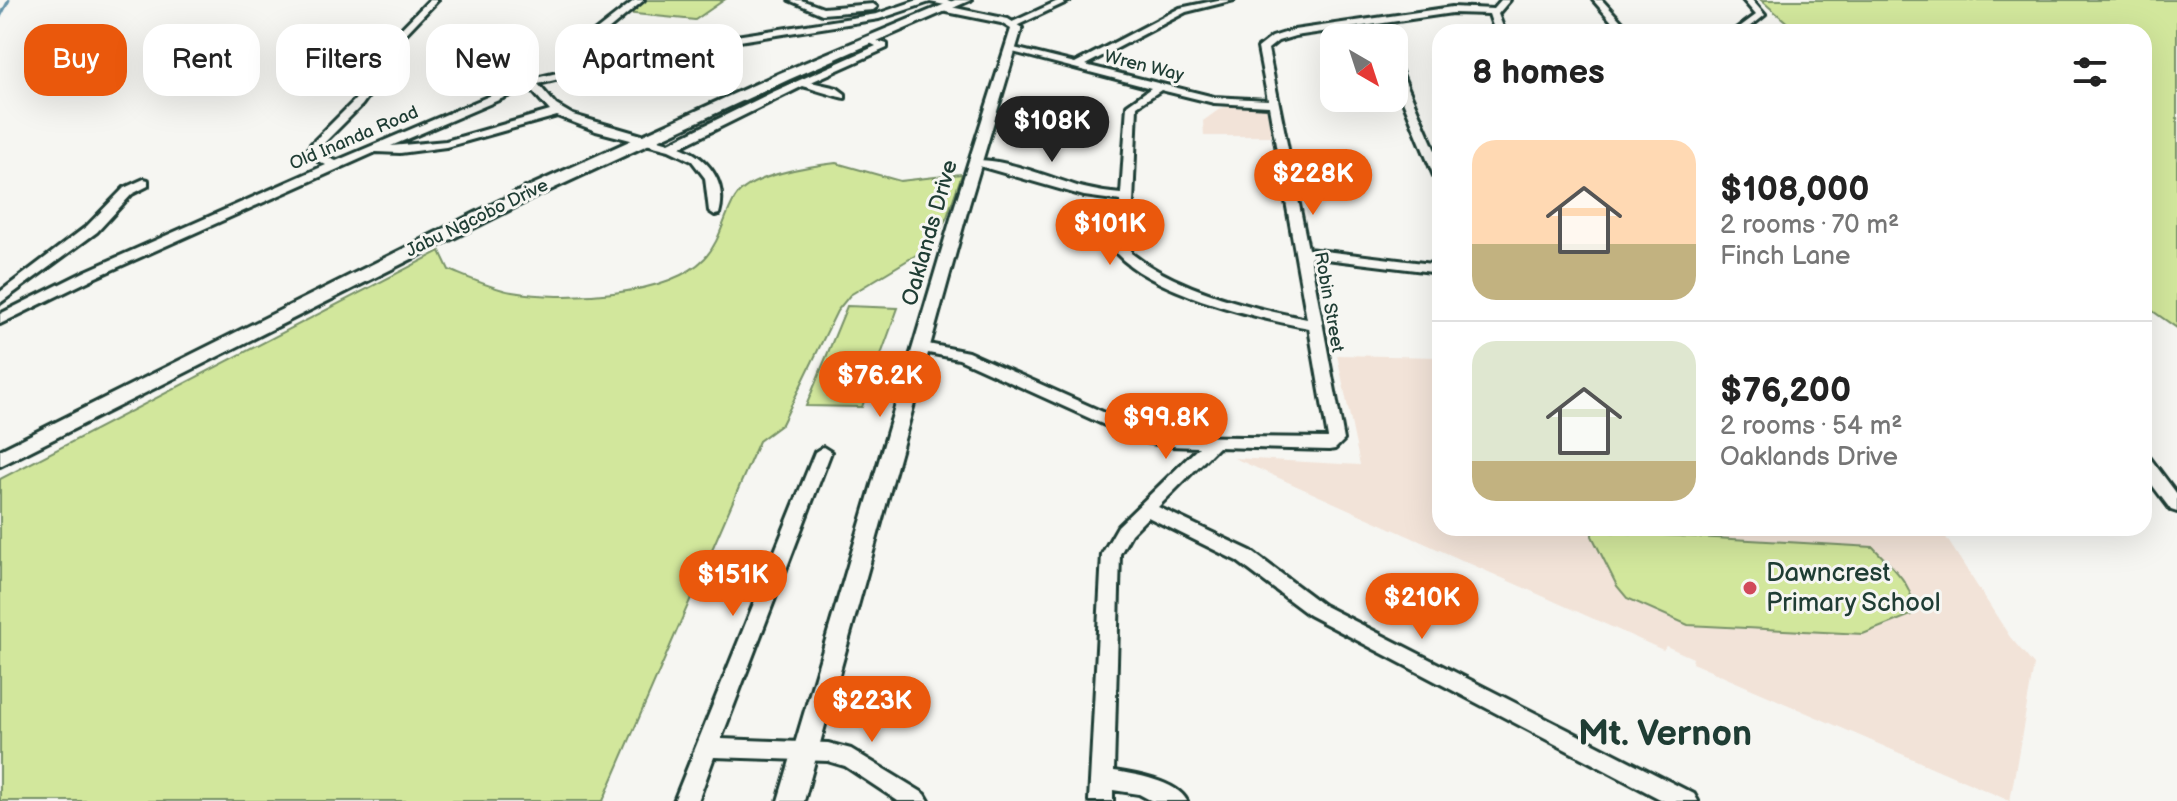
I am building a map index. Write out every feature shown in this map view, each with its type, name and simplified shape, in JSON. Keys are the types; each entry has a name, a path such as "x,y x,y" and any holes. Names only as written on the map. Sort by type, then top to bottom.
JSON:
{"main road":[{"name":"Jabu Ngcobo Drive","path":"0,459 353,279 642,140 955,4"}],"street":[{"path":"335,165 316,156 314,150 317,144 358,103 372,84 392,43 434,0"},
{"path":"610,24 640,0"},
{"path":"793,0 822,11 919,2"},
{"path":"890,0 919,2"},
{"path":"955,4 1013,24 1067,0"},
{"path":"1076,66 1183,10 1230,0"},
{"path":"1496,24 1493,17 1495,12 1506,0"},
{"path":"1597,0 1619,24"},
{"path":"1747,0 1761,15 1749,24"},
{"name":"Old Inanda Road","path":"743,38 867,19 919,2 955,4"},
{"name":"Robin Street","path":"1214,442 1317,446 1329,445 1336,440 1262,55 1268,43 1294,33 1375,26 1459,9 1495,12"},
{"name":"Oaklands Drive","path":"791,801 975,163 1017,28 1013,24"},
{"path":"673,146 884,46 871,40"},
{"name":"Wren Way","path":"1010,50 1226,102 1272,103"},
{"path":"804,83 833,90 841,96"},
{"path":"1160,86 1132,105 1124,254 1131,262 1156,276 1271,317 1313,324"},
{"path":"539,91 558,112 642,140 673,146 698,158 707,168 714,186 715,211"},
{"name":"Old Inanda Road","path":"0,320 91,274 498,96"},
{"path":"1408,100 1432,157"},
{"path":"373,149 406,150 436,146 490,135 558,112"},
{"path":"975,163 1009,168 1099,198 1127,198"},
{"path":"0,299 92,229 128,191 144,183"},
{"path":"1302,252 1432,268"},
{"path":"923,348 963,355 1146,437 1214,442"},
{"path":"1175,801 1142,785 1101,790 1111,554 1124,530 1214,442"},
{"path":"686,801 823,452"},
{"path":"2152,469 2170,485 2177,506"},
{"path":"1146,509 1244,556 1316,610 1686,801"},
{"path":"705,748 828,752 851,758 917,801"}],"shaded area":[{"path":"1239,105 1266,107 1272,136 1204,136 1203,121 1221,108"},
{"name":"Dawncrest Primary School","path":"1337,355 1432,357 1432,536 1945,536 2010,637 2034,665 2010,801 1692,663 1693,658 1666,646 1663,650 1234,458 1360,465"}],"green space":[{"path":"644,0 724,0 695,20 625,13"},
{"path":"1761,0 2177,0 2177,328 2152,311 2152,24 1789,24"},
{"path":"836,163 900,181 962,174 947,217 931,246 850,295 837,311 782,424 759,441 603,801 0,801 0,479 440,251 449,270 512,292 558,296 641,288 688,271 705,258 742,190 781,173"},
{"path":"847,306 898,308 862,407 806,406"},
{"path":"1592,536 1680,536 1873,547 1907,586 1912,605 1911,615 1863,634 1688,625 1627,598 1617,586"}],"waterway":[{"path":"0,17 9,0"}],"place":[{"name":"Dawncrest Primary School","path":"1750,588"}],"district":[{"name":"Mt. Vernon","path":"1665,734"}]}
